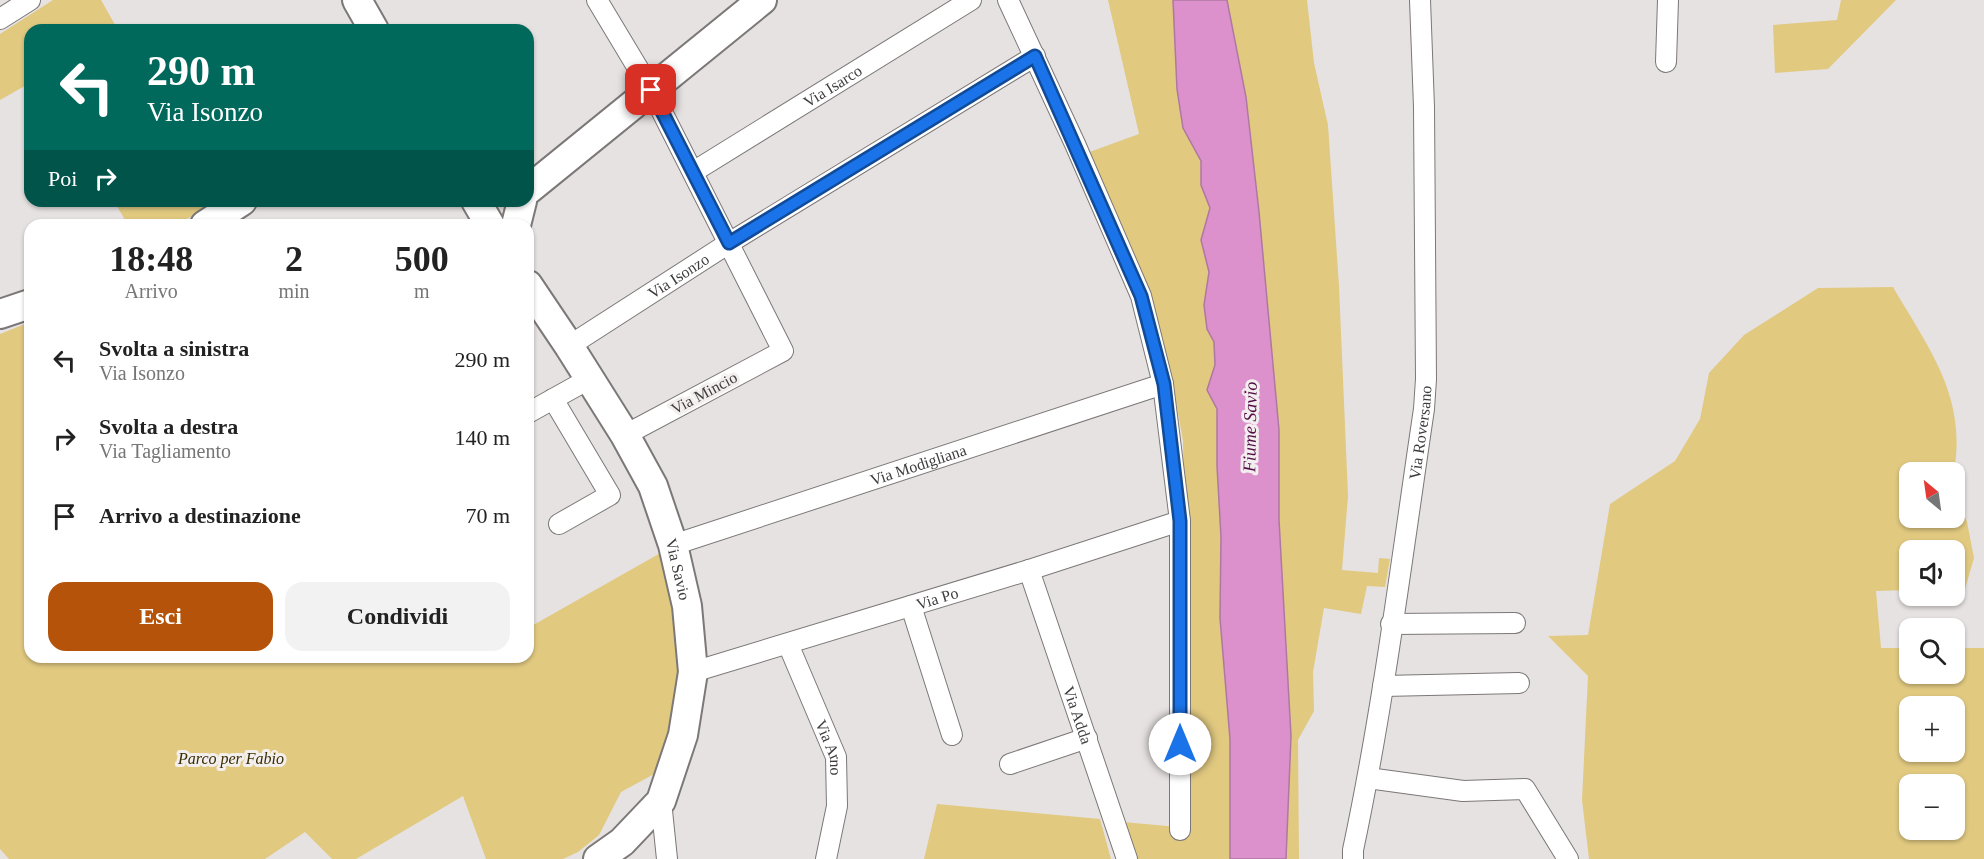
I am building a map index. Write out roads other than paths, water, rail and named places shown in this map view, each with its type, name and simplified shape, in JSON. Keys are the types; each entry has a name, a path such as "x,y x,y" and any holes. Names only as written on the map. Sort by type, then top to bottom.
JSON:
{"street":[{"path":"0,19 30,0"},
{"path":"597,0 651,90 729,243"},
{"path":"534,185 762,0"},
{"name":"Via Isarco","path":"693,172 971,0"},
{"path":"1008,0 1141,296 1164,384 1180,521 1180,830"},
{"name":"Via Roversano","path":"1353,859 1383,686 1424,409 1426,379 1424,107 1420,0"},
{"path":"1666,62 1668,0"},
{"name":"Via Isonzo","path":"569,346 729,243 1035,56"},
{"path":"214,219 233,207"},
{"name":"Via Mincio","path":"625,435 783,351 729,243"},
{"name":"Via Savio","path":"534,294 625,435 653,486 673,545 687,606 693,672 683,735 661,801 622,842 598,859"},
{"path":"0,315 24,306"},
{"path":"534,410 590,379"},
{"name":"Via Modigliana","path":"673,545 1164,384"},
{"path":"554,399 610,495 559,524"},
{"name":"Via Po","path":"693,672 1029,570 1180,521"},
{"name":"Via Adda","path":"1029,570 1127,859"},
{"path":"911,606 952,735"},
{"path":"1391,624 1515,623"},
{"name":"Via Arno","path":"788,644 836,757 837,806 826,859"},
{"path":"1383,686 1519,683"},
{"path":"1010,764 1087,738"},
{"path":"1368,778 1463,791 1525,789 1568,859"},
{"path":"661,801 667,859"}],"water":[{"name":"Fiume Savio","path":"1173,0 1227,0 1246,97 1279,430 1279,520 1291,736 1286,859 1230,859 1230,739 1220,618 1221,537 1217,409 1207,390 1215,365 1214,342 1207,329 1204,305 1209,272 1201,240 1210,208 1201,185 1201,161 1183,128 1177,89"}],"park label":[{"name":"Parco per Fabio","path":"231,758"}]}
